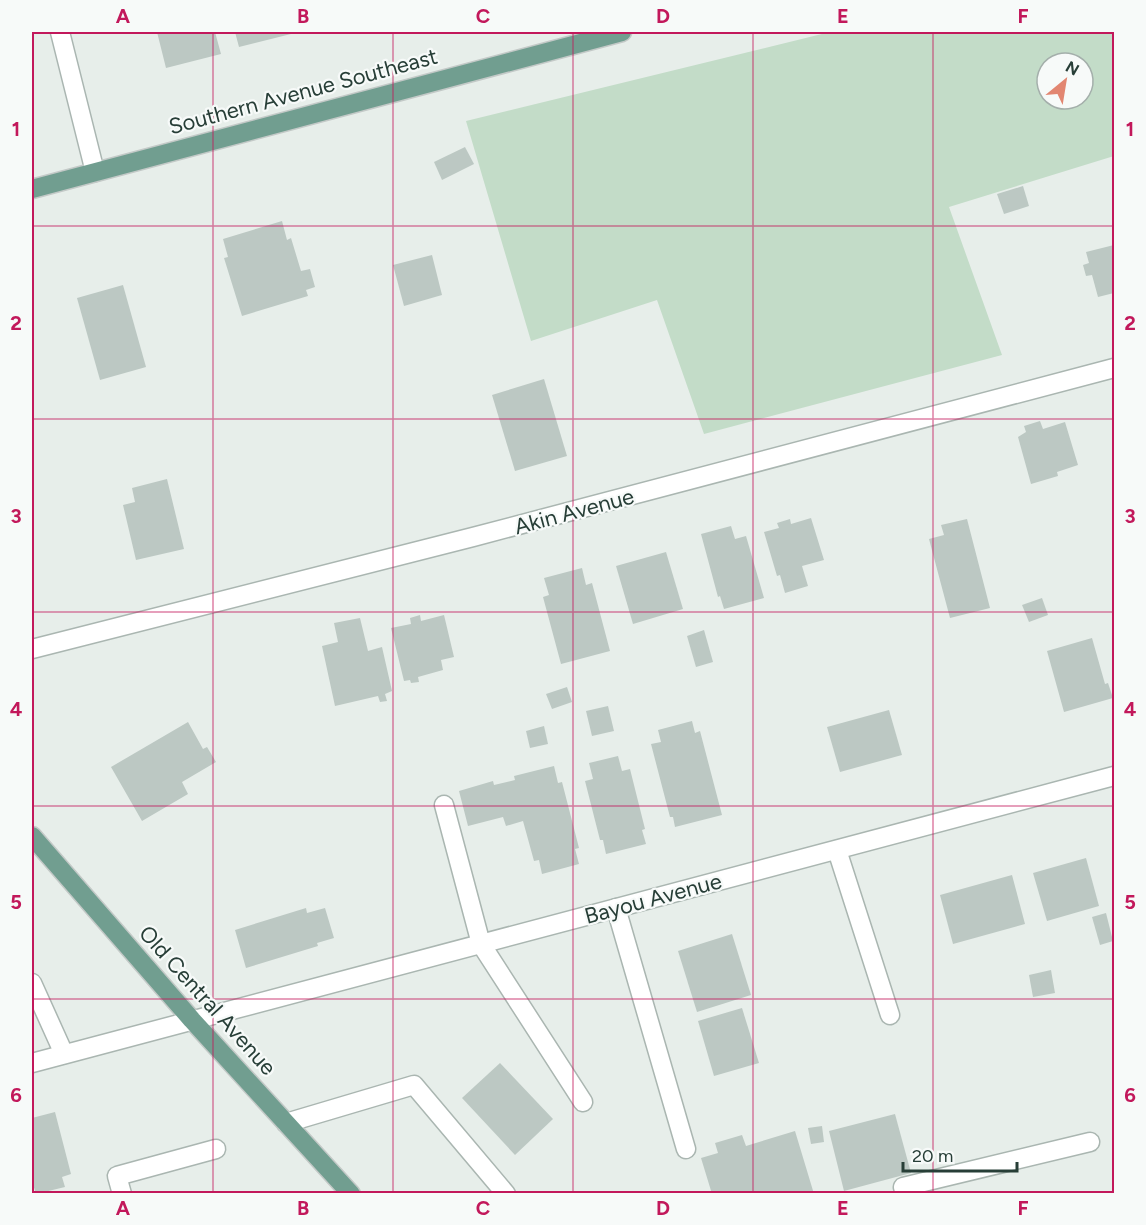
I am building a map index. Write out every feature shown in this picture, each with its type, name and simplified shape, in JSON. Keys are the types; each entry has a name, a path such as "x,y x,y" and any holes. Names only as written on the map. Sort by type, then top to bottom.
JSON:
{"main road":[{"name":"Southern Avenue Southeast","path":"32,189 618,32"},
{"name":"Old Central Avenue","path":"32,836 192,1020 351,1194"}],"street":[{"path":"60,32 95,172"},
{"name":"Akin Avenue","path":"32,649 473,537 1114,368"},
{"name":"Bayou Avenue","path":"32,1063 1114,776"},
{"path":"444,805 481,944 583,1102"},
{"path":"837,850 890,1015"},
{"path":"616,908 686,1149"},
{"path":"32,983 64,1054"},
{"path":"286,1123 414,1085 506,1194"},
{"path":"905,1194 903,1187 1090,1142"},
{"path":"122,1194 117,1176 216,1149"}],"green space":[{"path":"830,32 1114,32 1114,156 949,207 1002,355 704,434 657,300 531,341 466,121"}],"building":[{"path":"157,32 215,32 221,54 166,68"},
{"path":"235,32 291,32 291,34 239,47"},
{"path":"465,147 474,164 442,180 434,162"},
{"path":"1023,186 1029,206 1004,214 997,194"},
{"path":"282,221 287,240 291,238 301,271 310,269 315,287 306,290 308,296 242,316 224,258 228,257 223,239"},
{"path":"1114,245 1114,293 1098,297 1092,275 1086,276 1083,265 1089,263 1086,252"},
{"path":"432,255 442,295 404,306 393,265"},
{"path":"123,285 146,367 100,380 77,298"},
{"path":"544,379 567,456 515,471 492,395"},
{"path":"1040,421 1043,429 1065,422 1078,465 1057,472 1058,476 1031,484 1018,437 1026,432 1024,426"},
{"path":"167,479 184,549 136,560 123,505 135,502 132,488"},
{"path":"811,518 824,560 802,566 808,586 785,593 780,575 777,576 764,532 779,528 777,523 790,519 791,524"},
{"path":"967,519 990,608 950,618 929,539 944,535 941,525"},
{"path":"731,526 735,539 746,536 764,598 724,609 720,596 718,597 701,534"},
{"path":"666,552 683,609 633,624 616,566"},
{"path":"582,568 586,585 592,583 610,651 561,664 543,597 549,595 544,578"},
{"path":"1042,598 1048,615 1029,622 1022,605"},
{"path":"420,615 421,621 444,615 454,657 441,660 443,670 418,677 419,682 411,683 410,680 404,681 391,628 411,624 410,618"},
{"path":"360,618 368,651 382,647 392,691 385,694 387,701 380,702 378,696 335,706 322,646 338,642 334,623"},
{"path":"704,630 713,662 696,667 687,636"},
{"path":"1092,638 1105,684 1108,683 1113,698 1064,712 1047,651"},
{"path":"567,687 572,702 552,709 546,694"},
{"path":"608,706 614,731 592,736 586,711"},
{"path":"889,710 902,755 840,772 827,727"},
{"path":"692,721 695,733 700,731 722,815 675,827 673,817 670,817 651,744 661,742 658,730"},
{"path":"188,722 203,749 207,747 216,762 182,782 188,794 142,821 111,767"},
{"path":"544,726 548,744 530,748 526,731"},
{"path":"618,756 622,771 630,769 645,829 642,830 646,844 606,854 603,840 600,840 585,781 593,779 589,763"},
{"path":"554,766 558,783 562,782 579,848 575,849 579,864 542,874 539,860 534,861 523,821 506,826 503,817 468,826 459,791 493,781 494,785 515,780 514,776"},
{"path":"1086,858 1099,906 1047,921 1033,873"},
{"path":"1012,875 1025,924 953,944 940,895"},
{"path":"306,908 307,913 325,908 334,938 317,943 318,946 246,968 235,930"},
{"path":"1106,913 1113,941 1100,945 1092,917"},
{"path":"732,934 751,995 697,1012 678,951"},
{"path":"1051,970 1055,993 1033,997 1029,975"},
{"path":"742,1008 759,1063 714,1076 698,1021"},
{"path":"500,1063 553,1119 515,1155 462,1098"},
{"path":"55,1112 71,1174 62,1177 65,1187 36,1194 32,1181 32,1118"},
{"path":"895,1114 911,1173 844,1191 829,1131"},
{"path":"822,1126 824,1142 811,1144 808,1128"},
{"path":"795,1131 814,1194 712,1194 701,1158 718,1153 715,1143 742,1135 746,1146"}]}
